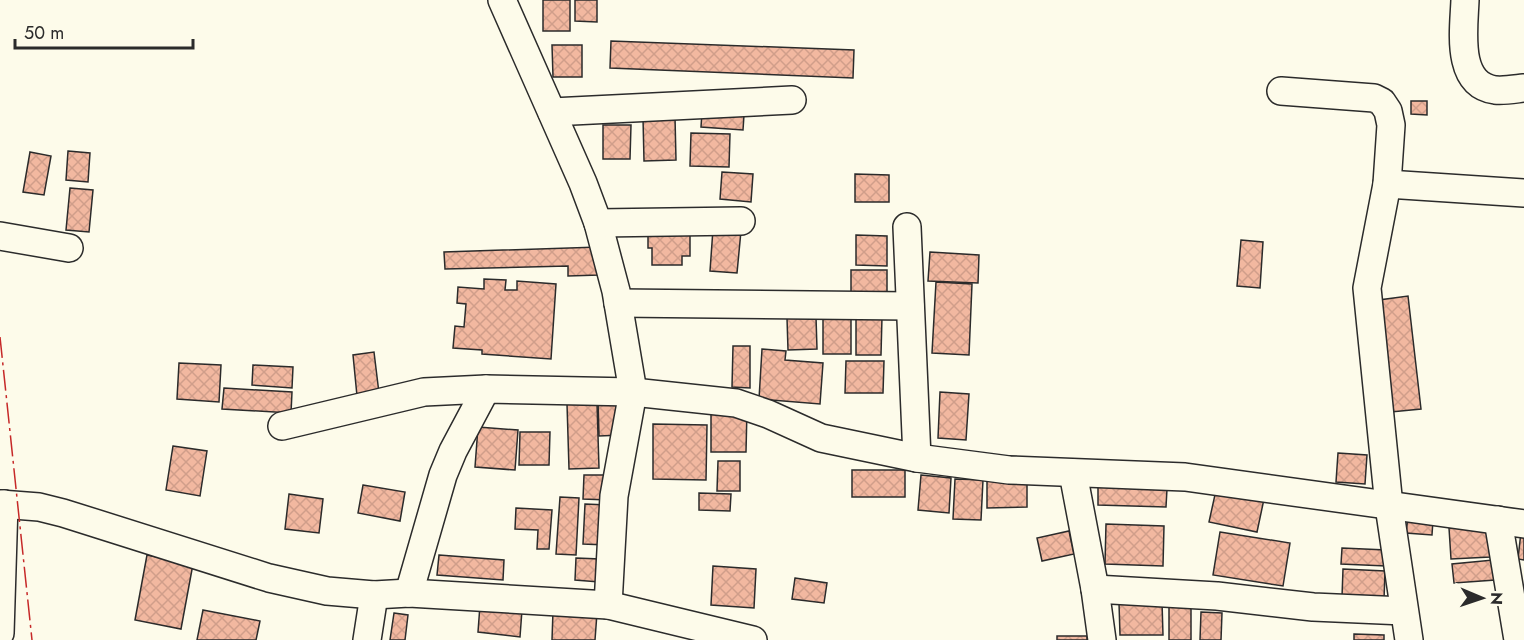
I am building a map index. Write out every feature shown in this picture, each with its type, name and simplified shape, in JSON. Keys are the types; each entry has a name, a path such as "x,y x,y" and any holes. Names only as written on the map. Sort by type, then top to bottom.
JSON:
{"street":[{"path":"502,0 598,223 618,303 633,392 614,496 608,605"},
{"path":"1465,0 1465,57 1477,82 1497,90 1524,88"},
{"path":"1281,91 1374,98 1382,102 1388,111 1391,124 1387,184 1367,288 1389,506 1409,640"},
{"path":"552,112 792,100"},
{"path":"1387,184 1524,193"},
{"path":"598,223 741,221"},
{"path":"907,227 917,458"},
{"path":"0,236 69,248"},
{"path":"618,303 910,306"},
{"path":"409,593 443,475 486,389"},
{"path":"282,426 424,392 486,389 633,392 736,403 768,414 821,438 917,458 1009,470 1185,477 1524,524"},
{"path":"1073,473 1095,589 1102,640"},
{"path":"0,633 2,504 39,507 63,513 278,580 327,591 374,595 409,593 608,605 753,640"},
{"path":"1498,520 1518,640"},
{"path":"1095,589 1217,596 1313,607 1404,611"},
{"path":"367,640 374,595"}],"building":[{"path":"543,0 570,0 570,31 543,31"},
{"path":"575,0 597,0 597,22 575,21"},
{"path":"611,41 854,50 853,78 610,68"},
{"path":"552,45 582,45 582,77 553,77"},
{"path":"1411,101 1427,101 1427,115 1411,114"},
{"path":"702,112 744,115 743,130 701,127"},
{"path":"675,117 676,160 644,161 643,118"},
{"path":"603,125 631,125 630,159 603,159"},
{"path":"691,133 730,134 729,167 690,166"},
{"path":"68,151 90,153 88,182 66,180"},
{"path":"30,152 51,156 44,195 23,192"},
{"path":"722,172 753,174 751,202 720,199"},
{"path":"855,174 889,175 889,202 855,202"},
{"path":"70,188 93,190 89,232 66,230"},
{"path":"713,229 741,231 737,273 710,271"},
{"path":"648,232 690,233 690,256 682,256 682,265 652,265 652,248 648,248"},
{"path":"856,235 887,236 887,266 856,265"},
{"path":"1241,240 1263,242 1260,288 1237,286"},
{"path":"599,247 599,275 568,276 568,266 445,269 444,252"},
{"path":"930,252 979,255 978,283 928,281"},
{"path":"851,270 887,270 887,299 851,299"},
{"path":"484,279 506,280 505,290 517,290 517,281 556,284 551,359 482,354 482,350 453,348 455,326 464,327 466,304 457,303 458,287 484,289"},
{"path":"936,282 972,284 969,355 932,353"},
{"path":"1408,296 1421,409 1391,412 1379,300"},
{"path":"856,316 882,317 881,355 856,355"},
{"path":"816,317 817,349 788,350 787,318"},
{"path":"823,317 851,317 851,354 823,354"},
{"path":"733,346 750,346 750,388 732,387"},
{"path":"762,349 786,351 785,360 823,363 820,404 759,399"},
{"path":"374,352 379,393 357,396 353,355"},
{"path":"846,361 884,361 883,393 845,393"},
{"path":"179,363 221,365 219,402 177,399"},
{"path":"253,365 293,367 292,388 252,385"},
{"path":"224,388 292,392 291,413 222,409"},
{"path":"940,392 969,394 966,440 938,438"},
{"path":"598,401 621,401 622,435 599,436"},
{"path":"597,403 599,468 569,469 567,404"},
{"path":"711,410 747,410 746,452 711,452"},
{"path":"653,424 707,425 706,480 653,479"},
{"path":"478,427 518,430 515,470 475,467"},
{"path":"520,432 550,432 549,465 519,465"},
{"path":"173,446 207,451 200,496 166,490"},
{"path":"1338,453 1367,455 1365,484 1336,482"},
{"path":"718,461 740,461 740,491 717,491"},
{"path":"852,470 905,470 905,497 852,497"},
{"path":"584,475 608,475 608,500 583,499"},
{"path":"921,475 951,478 949,513 918,510"},
{"path":"987,478 1027,478 1027,507 987,508"},
{"path":"955,479 983,480 981,520 953,519"},
{"path":"363,485 405,492 400,521 358,513"},
{"path":"1098,486 1167,489 1166,507 1098,505"},
{"path":"1216,490 1264,499 1257,532 1209,522"},
{"path":"699,493 731,494 730,511 699,510"},
{"path":"289,494 323,499 319,533 285,529"},
{"path":"560,497 579,498 576,555 556,554"},
{"path":"585,504 607,505 606,545 583,544"},
{"path":"516,508 552,510 549,549 537,549 538,530 515,529"},
{"path":"1408,517 1433,520 1432,535 1406,533"},
{"path":"1106,524 1164,526 1163,566 1105,564"},
{"path":"1488,525 1490,557 1451,559 1449,528"},
{"path":"1069,531 1074,554 1042,561 1037,538"},
{"path":"1220,532 1290,543 1283,586 1213,575"},
{"path":"1521,532 1524,533 1524,560 1518,559"},
{"path":"1342,548 1386,550 1386,566 1341,564"},
{"path":"147,555 193,564 181,629 135,620"},
{"path":"439,555 504,560 503,580 437,575"},
{"path":"576,558 600,559 599,582 575,580"},
{"path":"1493,560 1495,580 1454,583 1452,564"},
{"path":"713,566 756,569 754,608 711,605"},
{"path":"1343,569 1385,571 1384,600 1342,597"},
{"path":"795,578 827,583 824,603 792,599"},
{"path":"1191,600 1191,640 1169,640 1169,601"},
{"path":"1162,602 1163,635 1120,635 1119,603"},
{"path":"480,605 522,610 520,637 478,632"},
{"path":"203,610 260,621 256,640 197,640"},
{"path":"553,611 597,613 595,640 552,640"},
{"path":"1201,612 1222,613 1221,640 1200,640"},
{"path":"394,613 408,615 405,640 390,640"},
{"path":"1354,634 1384,635 1384,640 1354,640"},
{"path":"1057,636 1087,636 1087,640 1057,640"}],"power":[{"path":"0,337 32,640"}]}
